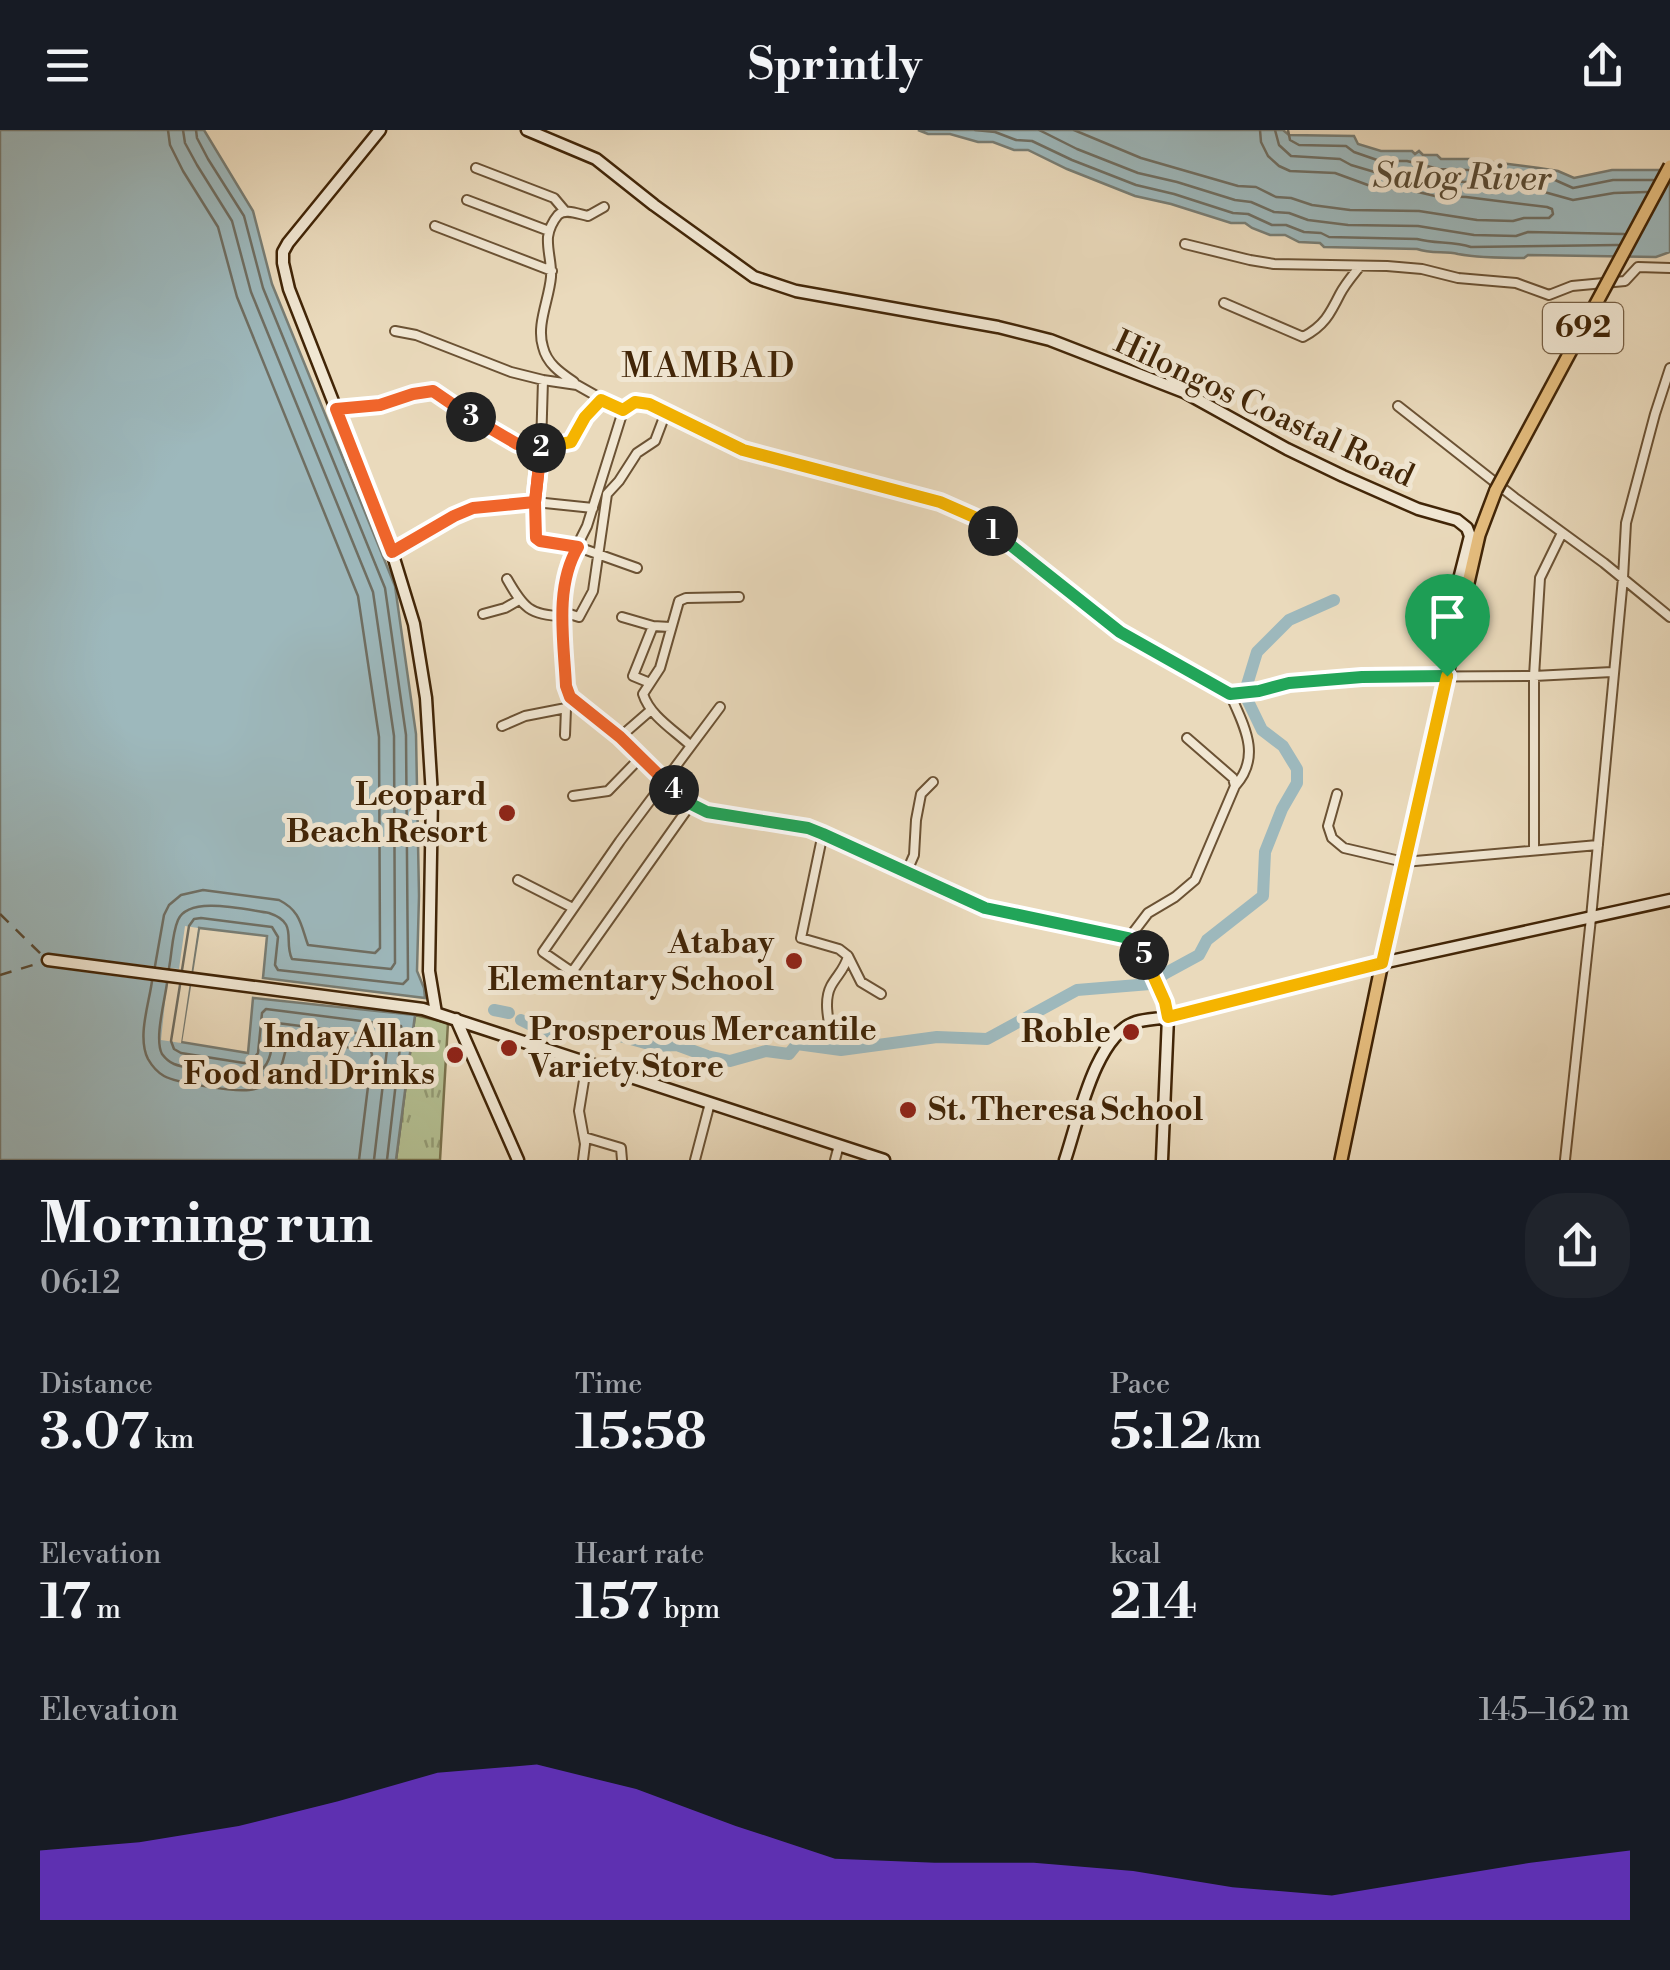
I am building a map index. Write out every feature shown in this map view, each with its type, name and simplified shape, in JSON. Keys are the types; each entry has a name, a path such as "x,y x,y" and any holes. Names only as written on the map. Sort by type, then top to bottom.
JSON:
{"main road":[{"name":"692","path":"1341,1160 1479,535 1496,490 1670,166"}],"street":[{"path":"380,130 297,230 283,252 283,262 289,289 392,552 414,624 426,698 432,796 429,971 436,1012"},
{"name":"Hilongos Coastal Road","path":"526,130 596,159 754,277 796,291 1050,340 1184,392 1286,449 1372,490 1457,520 1470,536 1456,596 1462,607"},
{"path":"476,168 554,198 565,211"},
{"path":"467,200 549,231"},
{"path":"604,207 588,216 565,211 558,214 549,231 552,271 541,343 552,365 601,400 623,410"},
{"path":"435,226 552,271"},
{"path":"1185,244 1262,262 1422,269 1458,278 1516,283 1549,295 1572,286 1625,280 1638,268 1670,268"},
{"path":"1224,303 1303,337 1322,325 1360,266"},
{"path":"395,331 416,335 511,372 578,385"},
{"path":"1565,1160 1626,523 1670,368"},
{"path":"542,380 535,502 538,540 578,547 637,568"},
{"path":"336,409 380,405 433,391 517,444 541,447 571,442 585,417 601,400"},
{"path":"1162,1160 1168,1017 1140,947 1128,938 985,908 808,828 707,812 691,804 620,737 570,697 566,686 563,614 565,576 593,508 623,410 635,402 649,404 743,450 940,502 981,520 1120,632 1230,694 1289,683 1362,677 1612,672"},
{"path":"1398,406 1670,617"},
{"path":"507,579 530,611 542,616 583,614 593,591 607,494 637,454 655,440 666,412"},
{"path":"392,552 473,508 535,502 593,508"},
{"path":"1534,850 1534,676 1540,578 1562,533"},
{"path":"690,746 651,710 643,694 660,668 677,603 739,597"},
{"path":"484,614 519,600"},
{"path":"622,617 670,627"},
{"path":"650,683 633,676 652,626"},
{"path":"1128,938 1148,913 1195,880 1235,786 1246,774 1250,750 1245,726 1230,694"},
{"path":"565,735 570,697"},
{"path":"691,804 572,972 543,952 720,707"},
{"path":"502,726 525,716 566,708"},
{"path":"620,737 651,710"},
{"path":"1187,738 1233,778 1235,786"},
{"path":"574,796 608,791 641,757"},
{"path":"907,870 914,855 921,794 934,782"},
{"path":"1337,794 1328,826 1332,838 1344,848 1404,862 1598,845"},
{"path":"823,834 801,938 839,948 848,956 861,982 881,994"},
{"path":"518,880 574,908"},
{"path":"1065,1160 1107,1044 1134,1022 1670,900"},
{"path":"832,1038 829,991 848,956"},
{"path":"48,960 436,1012 884,1160"},
{"path":"456,1019 518,1160"},
{"path":"583,1160 586,1144 579,1111 587,1062"},
{"path":"695,1160 710,1102"},
{"path":"584,1137 620,1148 622,1160"},
{"path":"834,1160 839,1145"}],"green space":[{"path":"415,1015 448,1023 440,1160 396,1160"}],"water":[{"path":"0,130 204,130 253,211 272,284 395,586 416,734 417,971 425,998 263,978 267,936 199,928 181,1042 248,1053 253,998 415,1015 396,1160 0,1160"},
{"name":"Salog River","path":"918,130 1283,130 1289,135 1354,136 1358,144 1381,151 1419,151 1441,159 1558,171 1574,178 1612,170 1670,170 1670,252 1656,257 1507,258 1417,249 1324,247 1135,196 1028,150"}],"pier":[{"path":"185,926 198,928 181,1043 161,1040 167,983 47,967 49,954 179,969"}],"waterway":[{"path":"1246,688 1257,652 1289,620 1334,600"},
{"path":"521,1020 560,1034 602,1031 656,1046 677,1045 730,1061 766,1051 789,1054 797,1044 841,1050 937,1037 987,1039 1077,990 1150,984 1199,955 1207,940 1263,896 1265,852 1297,783 1297,769 1283,746 1262,730 1245,695"},
{"path":"494,1010 509,1013"}],"ferry route":[{"path":"0,914 45,958"},
{"path":"0,975 43,962"}],"place":[{"name":"Leopard Beach Resort","path":"507,813"},
{"name":"Atabay Elementary School","path":"794,961"},
{"name":"Roble","path":"1131,1032"},
{"name":"Prosperous Mercantile Variety Store","path":"509,1048"},
{"name":"Inday Allan Food and Drinks","path":"455,1055"},
{"name":"St. Theresa School","path":"908,1110"}],"district":[{"name":"MAMBAD","path":"709,366"}],"route":[{"path":"1447,676 1289,683 1230,694 1120,632 981,520 940,502 743,450 649,404 635,402 623,410 601,400 585,417 571,442 541,447 535,502 473,508 392,552 336,409 380,405 433,391 517,444 541,447 536,538 578,547 565,576 563,616 566,686 570,697 620,737 691,804 707,812 808,828 985,908 1128,938 1138,944 1144,955 1168,1017 1382,963 1447,676"}]}
